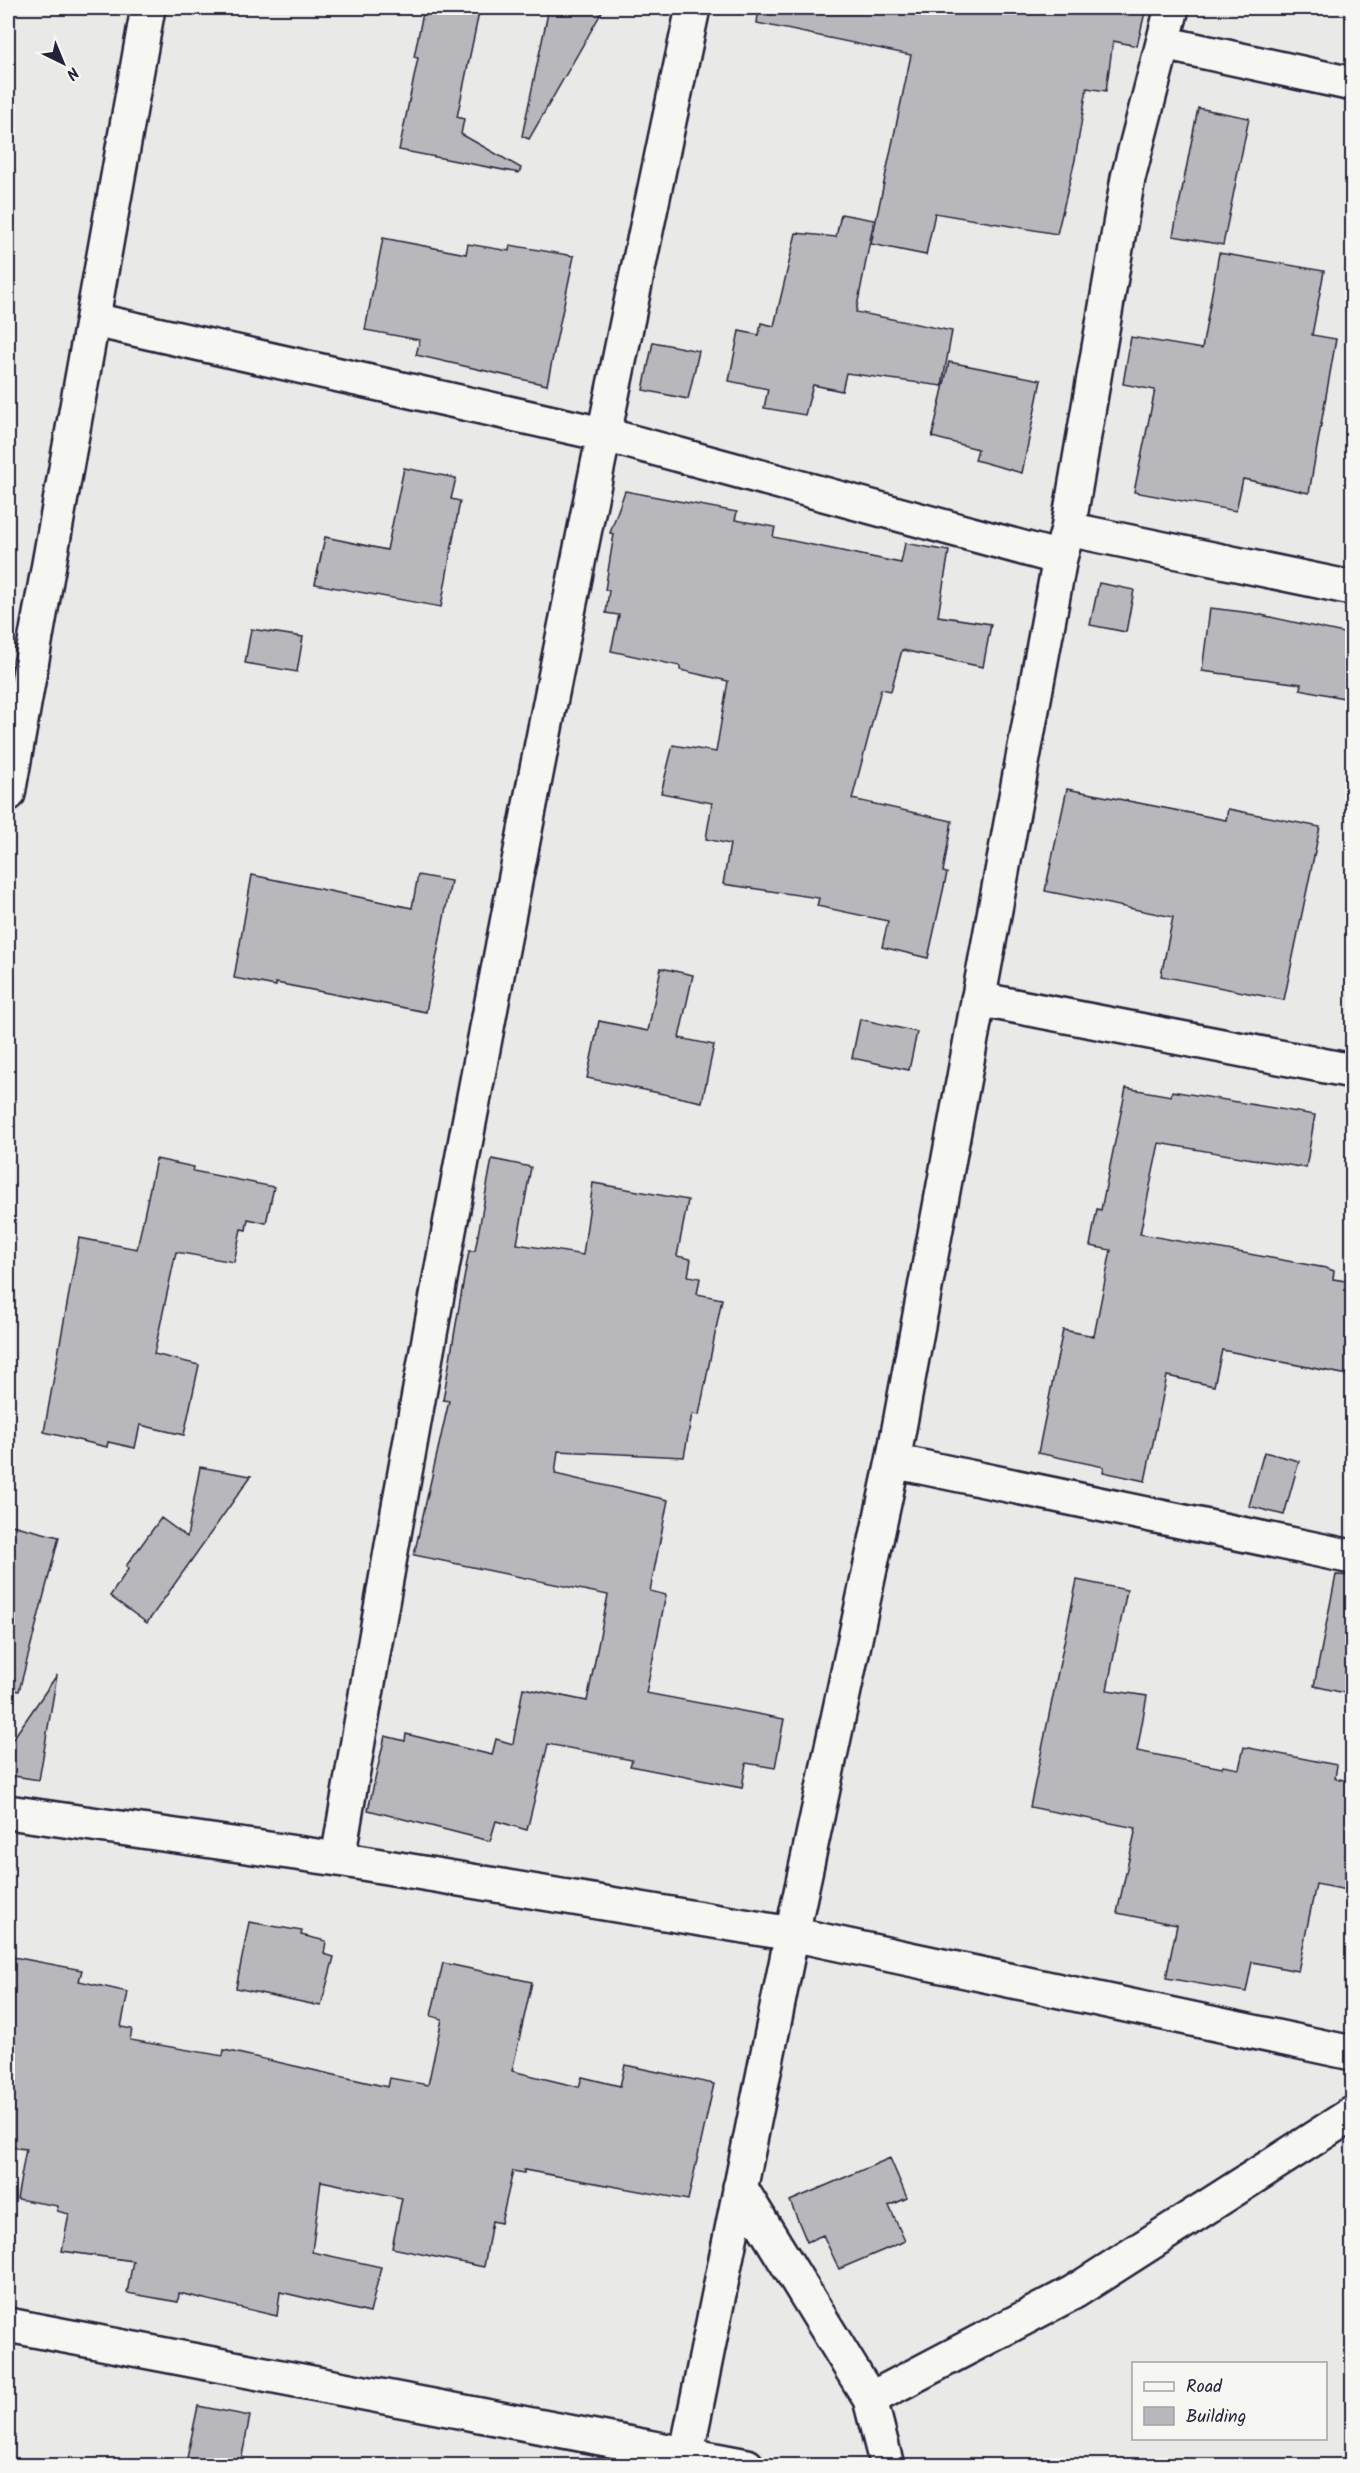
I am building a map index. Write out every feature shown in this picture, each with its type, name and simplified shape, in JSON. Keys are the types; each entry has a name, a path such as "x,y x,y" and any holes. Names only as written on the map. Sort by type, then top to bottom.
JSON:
{"street":[{"path":"8,794 148,8"},
{"path":"338,1859 426,1347 602,434 693,8"},
{"path":"685,2459 792,1934 894,1461 1064,543 1128,178 1172,8"},
{"path":"1163,43 1353,84"},
{"path":"94,320 602,434 1064,543 1353,588"},
{"path":"978,999 1353,1071"},
{"path":"894,1461 1353,1557"},
{"path":"8,1812 338,1859 792,1934 1353,2053"},
{"path":"870,2399 1074,2292 1353,2114"},
{"path":"740,2187 870,2399 887,2466"},
{"path":"8,2325 685,2459 747,2466"}],"building":[{"path":"424,8 480,8 457,117 464,119 461,134 521,168 519,173 399,150 418,58 414,57"},
{"path":"549,8 604,8 529,139 522,136"},
{"path":"759,8 1146,8 1137,46 1113,41 1106,91 1087,88 1075,160 1057,234 935,213 926,255 871,244 911,55 757,23"},
{"path":"1198,108 1249,118 1223,245 1173,236"},
{"path":"841,214 874,220 856,312 952,331 942,386 846,373 842,391 813,385 805,415 764,408 768,389 729,381 739,331 759,335 761,323 774,326 796,233 836,237"},
{"path":"383,238 466,254 468,244 509,251 510,245 574,256 547,385 416,355 420,340 365,330"},
{"path":"1219,253 1324,271 1312,335 1336,339 1309,493 1243,479 1236,511 1134,492 1155,390 1123,384 1131,337 1202,349"},
{"path":"653,342 699,351 688,399 643,390"},
{"path":"949,362 1041,380 1022,473 975,460 978,449 932,437"},
{"path":"404,468 456,478 451,499 460,501 441,607 315,584 325,537 387,550"},
{"path":"625,491 737,512 735,520 775,527 773,537 901,563 905,543 949,551 938,616 991,624 983,667 902,650 891,691 881,689 852,799 952,821 943,872 947,873 928,958 882,947 888,921 817,906 819,898 723,884 730,844 706,839 712,803 661,793 673,745 716,752 728,681 680,670 680,666 611,651 619,615 606,613 609,590 605,590 614,534 610,533"},
{"path":"1099,583 1134,590 1126,632 1090,625"},
{"path":"1210,608 1252,613 1353,635 1353,700 1300,689 1301,684 1202,671"},
{"path":"251,629 303,637 297,672 245,663"},
{"path":"1067,789 1226,820 1228,809 1320,827 1284,1000 1161,976 1173,917 1045,891"},
{"path":"252,875 412,908 418,875 451,881 426,1012 276,983 276,986 234,978"},
{"path":"661,968 693,975 679,1038 714,1045 702,1102 587,1078 599,1021 648,1031"},
{"path":"860,1019 917,1032 909,1070 852,1058"},
{"path":"1126,1088 1171,1096 1172,1091 1315,1115 1306,1168 1159,1143 1140,1234 1326,1268 1334,1271 1333,1279 1353,1282 1353,1376 1222,1350 1214,1386 1167,1376 1145,1481 1103,1472 1104,1467 1038,1453 1063,1330 1094,1336 1111,1250 1090,1246 1097,1209 1101,1210"},
{"path":"156,1159 194,1167 193,1171 274,1187 266,1223 248,1219 246,1230 241,1229 234,1262 176,1252 154,1354 199,1365 184,1435 140,1425 135,1448 108,1442 107,1447 44,1432 79,1238 137,1249"},
{"path":"492,1159 531,1167 517,1244 583,1255 593,1183 688,1200 677,1256 691,1259 688,1276 700,1278 697,1294 722,1299 699,1415 692,1414 684,1457 558,1451 555,1474 668,1500 650,1591 666,1595 646,1693 784,1719 775,1768 746,1763 742,1788 630,1766 632,1760 548,1744 527,1830 496,1821 490,1841 368,1810 385,1736 405,1741 406,1734 492,1755 496,1739 513,1744 523,1688 587,1701 608,1595 414,1555 449,1401 443,1400 469,1251 475,1251"},
{"path":"1264,1452 1299,1461 1284,1515 1249,1506"},
{"path":"200,1467 251,1476 147,1623 110,1596 129,1568 126,1566 161,1518 187,1537"},
{"path":"8,1524 59,1537 19,1691 8,1689"},
{"path":"1336,1575 1353,1576 1353,1695 1314,1686"},
{"path":"1077,1580 1127,1590 1107,1690 1147,1696 1137,1751 1222,1768 1223,1766 1239,1769 1244,1747 1337,1765 1335,1778 1353,1782 1353,1891 1316,1884 1298,1971 1252,1962 1246,1992 1166,1978 1177,1925 1117,1913 1136,1828 1030,1807"},
{"path":"57,1675 39,1780 8,1775 8,1746"},
{"path":"249,1922 302,1931 301,1935 326,1941 324,1954 334,1957 321,2006 236,1988"},
{"path":"8,1956 82,1970 79,1981 128,1992 121,2027 132,2029 130,2040 223,2056 224,2050 388,2087 390,2078 428,2085 442,2019 431,2016 443,1963 532,1982 512,2071 579,2087 582,2077 620,2086 625,2065 714,2084 688,2200 524,2170 524,2173 513,2171 501,2223 492,2221 484,2267 392,2248 402,2198 321,2181 312,2252 381,2267 370,2313 280,2292 277,2316 179,2293 178,2302 127,2293 133,2261 62,2251 69,2214 57,2211 58,2206 17,2199 26,2149 8,2147"},
{"path":"890,2158 907,2198 889,2206 905,2241 839,2269 823,2235 807,2242 790,2201"},
{"path":"198,2406 250,2416 240,2466 223,2466 187,2458"}]}
